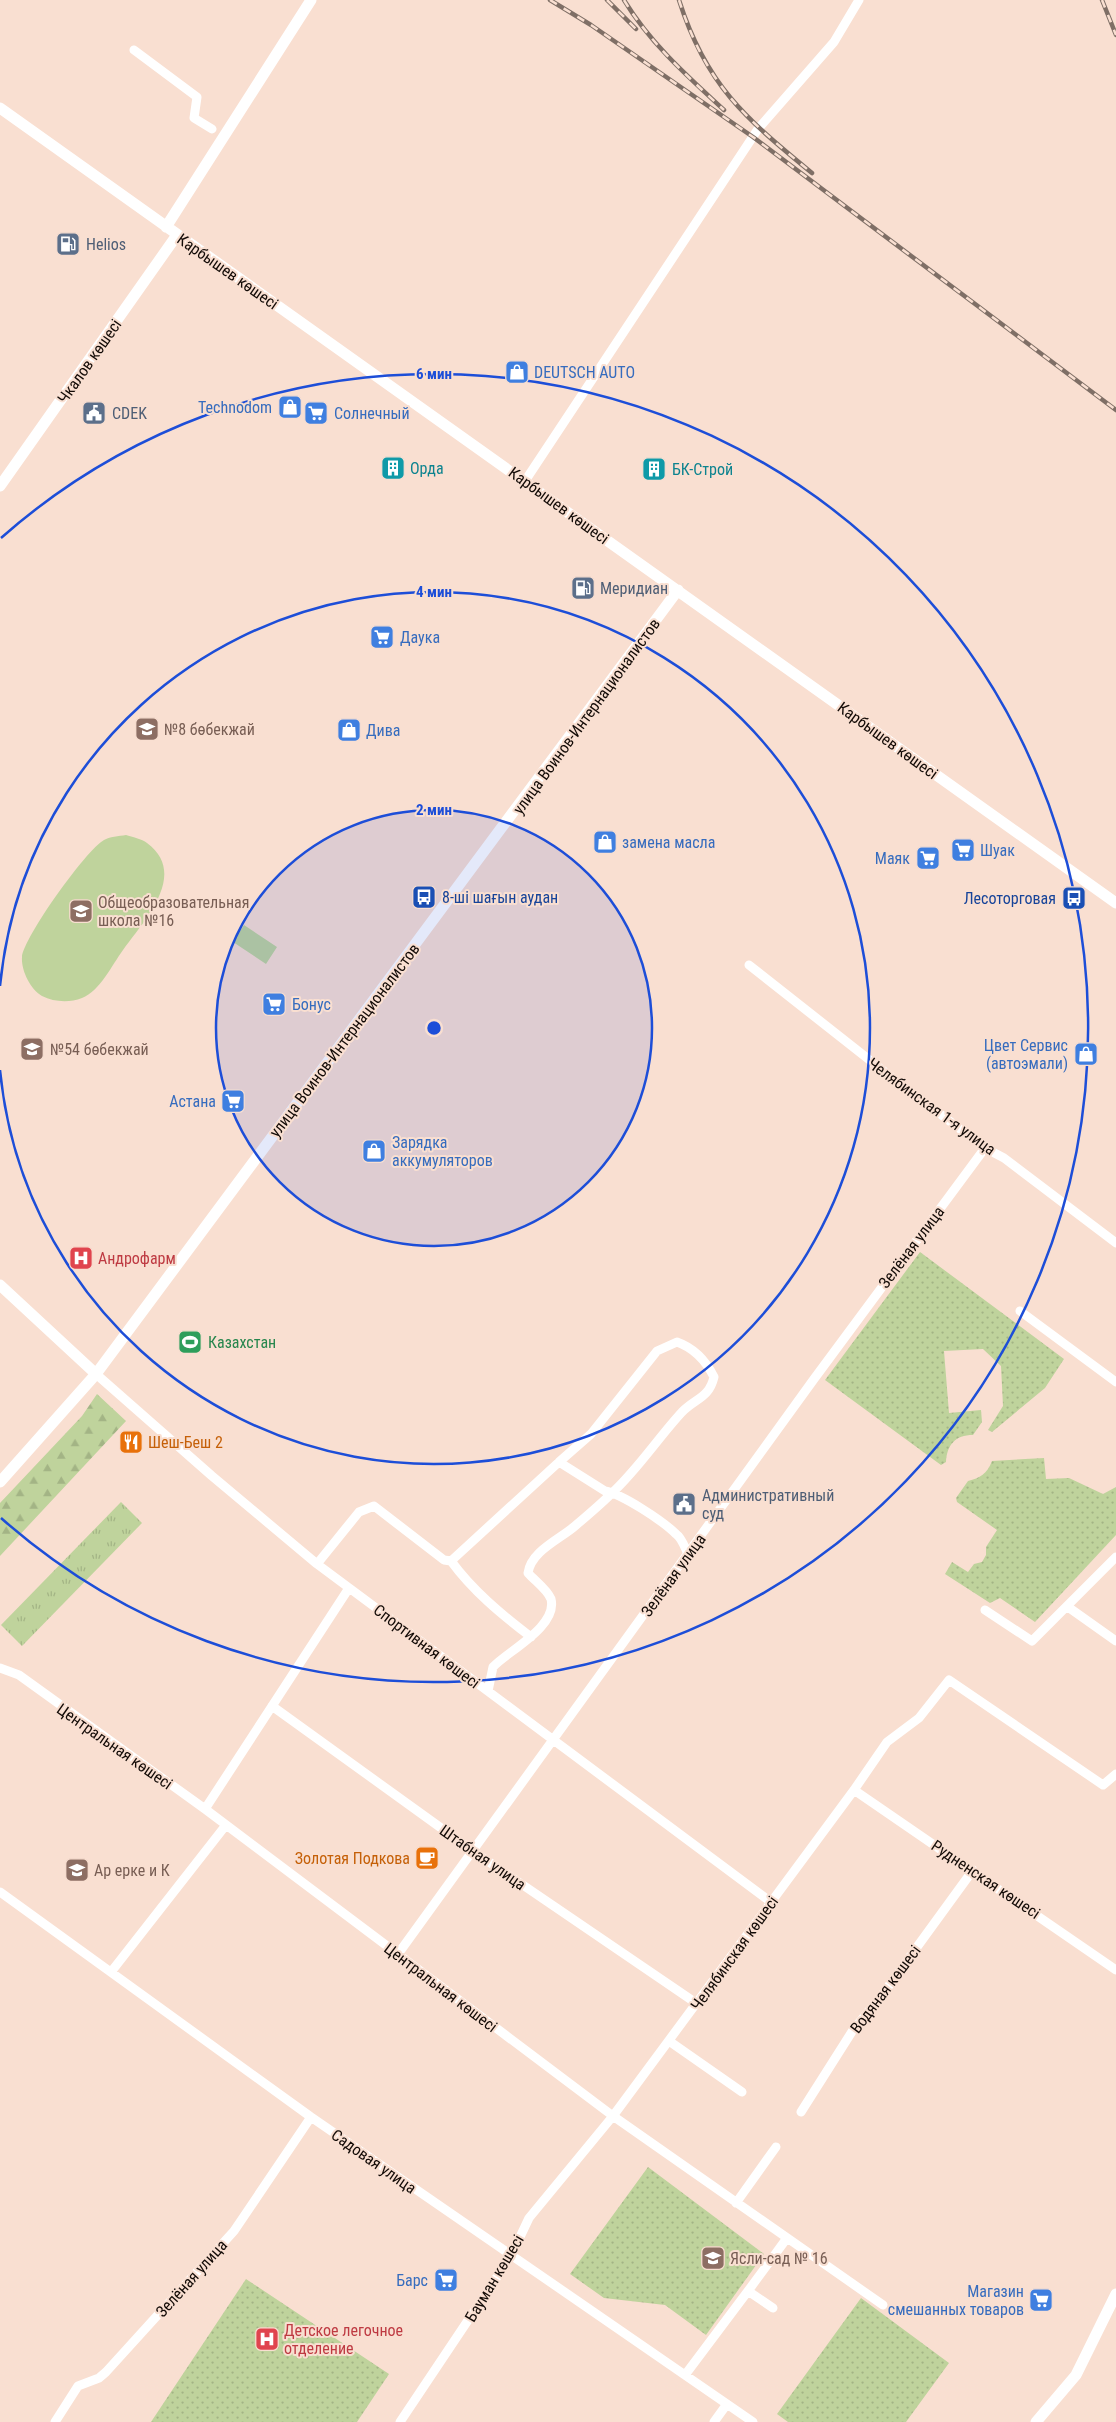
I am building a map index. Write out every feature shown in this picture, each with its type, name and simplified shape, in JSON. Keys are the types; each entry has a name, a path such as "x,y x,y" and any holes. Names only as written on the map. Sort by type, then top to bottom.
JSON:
{"street":[{"path":"166,227 311,0"},
{"path":"525,481 758,129 834,42 860,0"},
{"path":"134,50 197,96 194,118 212,129"},
{"name":"Карбышев көшесі","path":"0,108 1116,903"},
{"name":"Чкалов көшесі","path":"0,486 178,235"},
{"name":"улица Воинов-Интернационалистов","path":"0,1482 96,1374 678,590"},
{"name":"Челябинская 1-я улица","path":"749,965 985,1148 1004,1158 1116,1243"},
{"name":"Зелёная улица","path":"398,1954 985,1148"},
{"path":"0,1285 96,1374"},
{"path":"1020,1311 1116,1382"},
{"path":"450,1561 591,1434 657,1351 677,1342 688,1346 711,1371 714,1377 711,1388 703,1397 683,1412 613,1493 574,1528 553,1542 529,1567 528,1573 546,1590 550,1598 551,1607 543,1623 531,1637 492,1667 488,1691"},
{"name":"Спортивная көшесі","path":"96,1374 212,1476 317,1564 771,1902"},
{"path":"559,1462 678,1534 688,1554"},
{"path":"317,1564 359,1512 374,1506 444,1560 450,1561 465,1580 496,1610 531,1637"},
{"path":"985,1610 1032,1641 1116,1557"},
{"path":"205,1809 349,1588"},
{"path":"1068,1607 1116,1641"},
{"name":"Центральная көшесі","path":"0,1668 19,1675 205,1809 613,2116 883,2305"},
{"name":"Челябинская көшесі","path":"613,2116 854,1790 887,1742 919,1718 950,1680 1103,1785 1116,1774"},
{"name":"Штабная улица","path":"272,1706 473,1851 696,2003"},
{"name":"Рудненская көшесі","path":"854,1790 1116,1970"},
{"path":"111,1972 226,1825"},
{"name":"Водяная көшесі","path":"801,2112 852,2030 885,1991 973,1870"},
{"name":"Садовая улица","path":"0,1892 310,2117 753,2422"},
{"path":"668,2041 742,2092"},
{"name":"Бауман көшесі","path":"400,2422 511,2256 529,2218 613,2116"},
{"name":"Зелёная улица","path":"55,2422 78,2386 99,2378 106,2372 234,2231 310,2117"},
{"path":"736,2203 776,2147"},
{"path":"685,2375 787,2238"},
{"path":"748,2291 773,2308"},
{"path":"1036,2422 1076,2375 1114,2301"},
{"path":"714,2422 727,2404"}],"green space":[{"path":"126,835 147,843 159,855 164,869 159,897 142,925 94,990 82,998 72,1001 57,1001 42,996 30,984 25,973 22,957 25,947 57,895 95,847 106,839"},
{"path":"244,925 277,947 266,964 233,942"},
{"path":"920,1252 1064,1359 1045,1388 992,1432 988,1430 1003,1406 1001,1366 983,1349 944,1351 949,1413 981,1410 982,1422 973,1435 961,1437 953,1442 948,1451 946,1462 941,1465 825,1380"},
{"path":"97,1394 126,1421 0,1556 0,1503 82,1416"},
{"path":"1044,1458 1046,1479 1069,1478 1103,1494 1116,1487 1116,1535 1035,1622 1000,1598 990,1603 945,1574 952,1562 968,1572 974,1564 982,1562 986,1555 986,1547 997,1530 957,1502 956,1498 968,1481 983,1475 992,1461"},
{"path":"121,1502 142,1523 22,1646 1,1625"},
{"path":"648,2167 764,2254 706,2335 665,2305 604,2298 570,2274"},
{"path":"246,2279 389,2374 357,2422 151,2422"},
{"path":"861,2298 949,2363 906,2422 788,2422 777,2414"}],"railway":[{"path":"550,0 591,25 753,137 1116,410"},
{"path":"607,0 636,29"},
{"path":"624,0 657,45 724,110"},
{"path":"679,0 702,55 715,78 730,98 767,135 812,173"},
{"path":"1102,0 1116,35"}],"place":[{"name":"Helios","path":"68,244"},
{"name":"DEUTSCH AUTO","path":"517,372"},
{"name":"Technodom","path":"290,407"},
{"name":"CDEK","path":"94,413"},
{"name":"Солнечный","path":"316,413"},
{"name":"Орда","path":"393,468"},
{"name":"БК-Строй","path":"654,469"},
{"name":"Меридиан","path":"583,588"},
{"name":"Даука","path":"382,637"},
{"name":"№8 бөбекжай","path":"147,729"},
{"name":"Дива","path":"349,730"},
{"name":"замена масла","path":"605,842"},
{"name":"Шуак","path":"963,850"},
{"name":"Маяк","path":"928,858"},
{"name":"8-ші шағын аудан","path":"424,897"},
{"name":"Лесоторговая","path":"1074,898"},
{"name":"Общеобразовательная школа №16","path":"81,911"},
{"name":"Бонус","path":"274,1004"},
{"name":"№54 бөбекжай","path":"32,1049"},
{"name":"Цвет Сервис (автоэмали)","path":"1086,1054"},
{"name":"Астана","path":"233,1101"},
{"name":"Зарядка аккумуляторов","path":"374,1151"},
{"name":"Андрофарм","path":"81,1258"},
{"name":"Казахстан","path":"190,1342"},
{"name":"Шеш-Беш 2","path":"131,1442"},
{"name":"Административный суд","path":"684,1504"},
{"name":"Золотая Подкова","path":"427,1858"},
{"name":"Ар ерке и К","path":"77,1870"},
{"name":"Ясли-сад № 16","path":"713,2258"},
{"name":"Барс","path":"446,2280"},
{"name":"Магазин смешанных товаров","path":"1041,2300"},
{"name":"Детское легочное отделение","path":"267,2339"}]}
